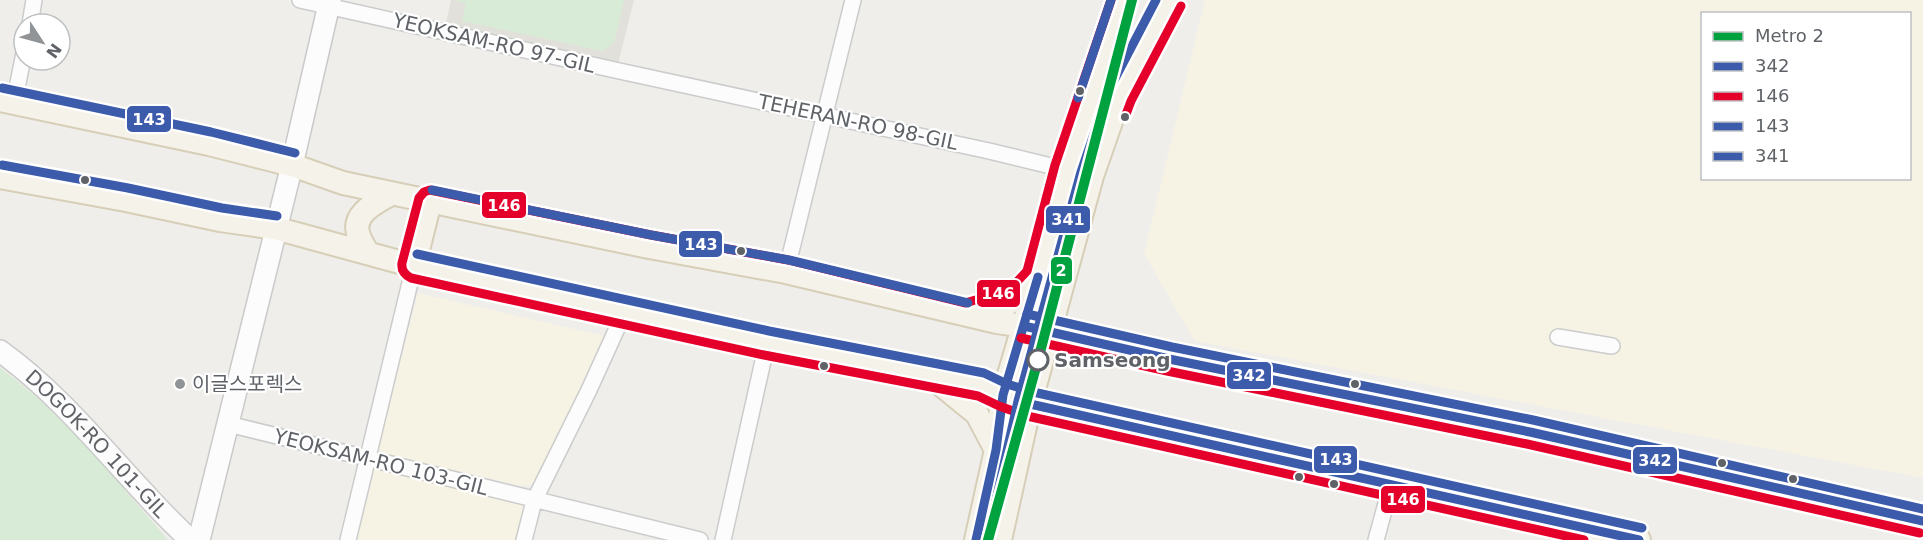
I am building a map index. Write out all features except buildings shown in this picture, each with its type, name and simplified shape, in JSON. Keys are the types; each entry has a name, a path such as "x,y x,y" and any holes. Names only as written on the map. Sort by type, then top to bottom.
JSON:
{"main road":[{"path":"976,540 996,450 1003,395 1038,277 1066,170 1124,0"},
{"path":"1000,540 1030,404 1092,176 1120,96 1170,0"},
{"path":"7,102 209,144 292,165 343,183 391,194 649,247 786,272 965,315 1168,359 1530,432 1923,521"},
{"path":"0,177 220,220 276,228 414,266 624,313 982,385 1030,404 1639,540"},
{"path":"368,253 358,235 359,218 367,208 391,194"},
{"path":"414,266 430,202"},
{"path":"965,315 1011,303 1038,277"},
{"path":"930,376 976,414 996,450"}],"street":[{"name":"YEOKSAM-RO 97-GIL","path":"300,0 330,3 624,72"},
{"path":"786,272 853,0"},
{"path":"199,540 330,3"},
{"path":"7,102 17,72"},
{"name":"TEHERAN-RO 98-GIL","path":"624,72 825,114 1092,176"},
{"path":"348,540 414,266"},
{"path":"524,540 534,501 624,313"},
{"path":"1558,337 1612,346"},
{"path":"723,540 768,343"},
{"name":"DOGOK-RO 101-GIL","path":"0,351 68,409 190,540"},
{"name":"YEOKSAM-RO 103-GIL","path":"228,424 700,540"},
{"path":"1376,540 1391,485"},
{"path":"164,514 188,516 207,510"}],"shaded area":[{"path":"451,0 634,0 618,64 446,23"},
{"path":"1205,0 1923,0 1923,478 1195,341 1144,254"},
{"path":"418,293 608,337 541,474 531,485 521,486 383,454 378,446"},
{"path":"377,465 525,503 517,540 352,540 369,470"}],"green space":[{"path":"454,0 624,0 614,43 602,51 462,21 466,3"},
{"path":"0,368 24,386 68,427 168,540 0,540"}],"metro line":[{"name":"2","path":"988,540 1038,360 1132,0"}],"transit line":[{"name":"146","path":"1111,0 1055,165 1027,271 1014,285 1000,293 965,303 788,260 430,190 424,192 419,198 402,263 403,270 411,278 764,355 978,396 1027,416 1584,540"},
{"name":"341","path":"1078,98 1111,0"},
{"name":"341","path":"988,537 1018,401 1081,172 1109,90 1156,0"},
{"name":"146","path":"1125,117 1131,101 1181,6"},
{"name":"143","path":"2,88 211,132 295,153"},
{"name":"143","path":"2,165 222,208 277,216"},
{"name":"143","path":"432,190 651,235 789,260 968,303"},
{"name":"143","path":"417,254 769,331 984,373 1007,384 1033,392 1642,528"},
{"name":"342","path":"976,540 996,450 1003,395 1038,277"},
{"name":"143","path":"1027,314 1172,347 1533,420 1923,509"},
{"name":"342","path":"1024,326 1169,359 1530,432 1923,521"},
{"name":"146","path":"1021,338 1167,371 1527,444 1920,533"},
{"name":"342","path":"1030,404 1639,540"}],"place":[{"name":"Samseong","path":"1038,360"},
{"name":"이글스포렉스","path":"180,384"}]}
